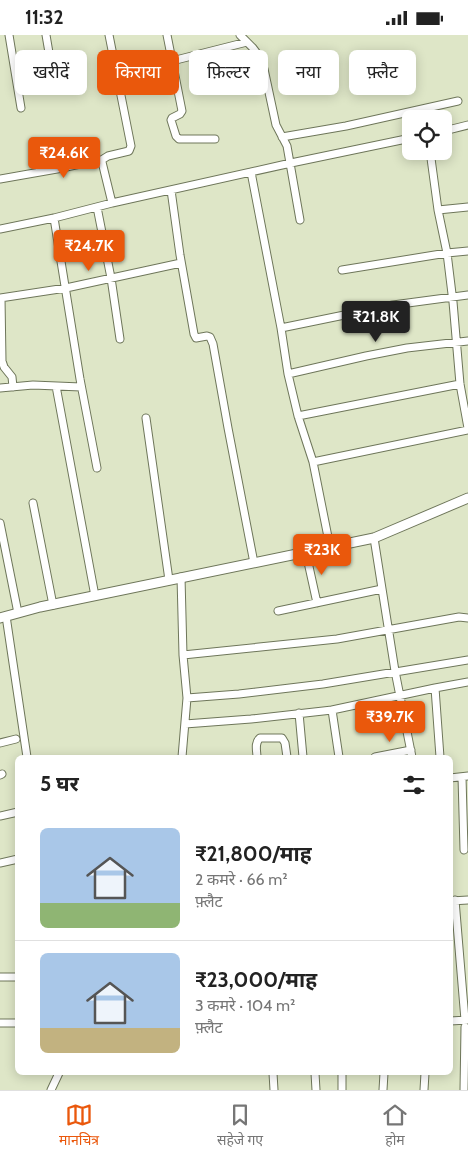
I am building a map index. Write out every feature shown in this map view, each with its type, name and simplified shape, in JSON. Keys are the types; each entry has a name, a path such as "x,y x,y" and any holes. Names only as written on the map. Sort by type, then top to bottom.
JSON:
{"street":[{"path":"8,35 21,107"},
{"path":"46,35 49,50"},
{"path":"0,179 100,161 108,156 129,151 131,146 109,35"},
{"path":"167,35 170,50"},
{"path":"240,35 259,56 278,132 286,143 300,219"},
{"path":"179,59 247,42"},
{"path":"179,95 182,111 172,118 176,136 179,139 215,139"},
{"path":"282,137 346,126 458,101"},
{"path":"452,129 468,125"},
{"path":"0,229 290,163 402,140"},
{"path":"312,462 468,429 460,384 447,253 438,210 431,160"},
{"path":"100,161 102,162 112,203"},
{"path":"251,173 288,374 312,462 330,547"},
{"path":"171,190 194,336 196,338 210,337 213,343 254,563"},
{"path":"97,207 111,278 120,339"},
{"path":"438,210 468,207"},
{"path":"54,218 81,387 97,469"},
{"path":"342,270 468,251"},
{"path":"13,387 12,377 2,361 0,298 66,288 181,263"},
{"path":"281,328 393,305 468,295"},
{"path":"288,374 407,348 468,341"},
{"path":"298,415 460,384"},
{"path":"0,388 34,385 81,387"},
{"path":"56,386 95,596"},
{"path":"146,418 169,580"},
{"path":"28,755 3,617 181,577 374,538 468,498"},
{"path":"33,503 52,605"},
{"path":"0,523 18,613"},
{"path":"374,538 395,671 411,754"},
{"path":"306,553 316,603"},
{"path":"181,577 183,655 187,698 182,755"},
{"path":"278,611 382,589"},
{"path":"183,655 337,639 459,617 468,618"},
{"path":"187,698 323,684 468,660"},
{"path":"185,724 332,710 468,682"},
{"path":"435,688 440,755"},
{"path":"332,710 339,755"},
{"path":"299,713 303,755"},
{"path":"257,755 256,744 258,739 282,738 287,755"},
{"path":"0,743 16,739"},
{"path":"464,850 465,777"},
{"path":"0,816 15,813"},
{"path":"0,863 15,860"},
{"path":"453,901 468,900"},
{"path":"453,910 466,1022 464,1090"},
{"path":"0,977 15,977"},
{"path":"453,1021 466,1022"},
{"path":"0,1023 15,1023"},
{"path":"51,1090 58,1075"},
{"path":"273,1075 274,1090"},
{"path":"315,1075 316,1090"},
{"path":"342,1075 342,1090"},
{"path":"383,1090 384,1075"},
{"path":"424,1090 425,1075"}]}
